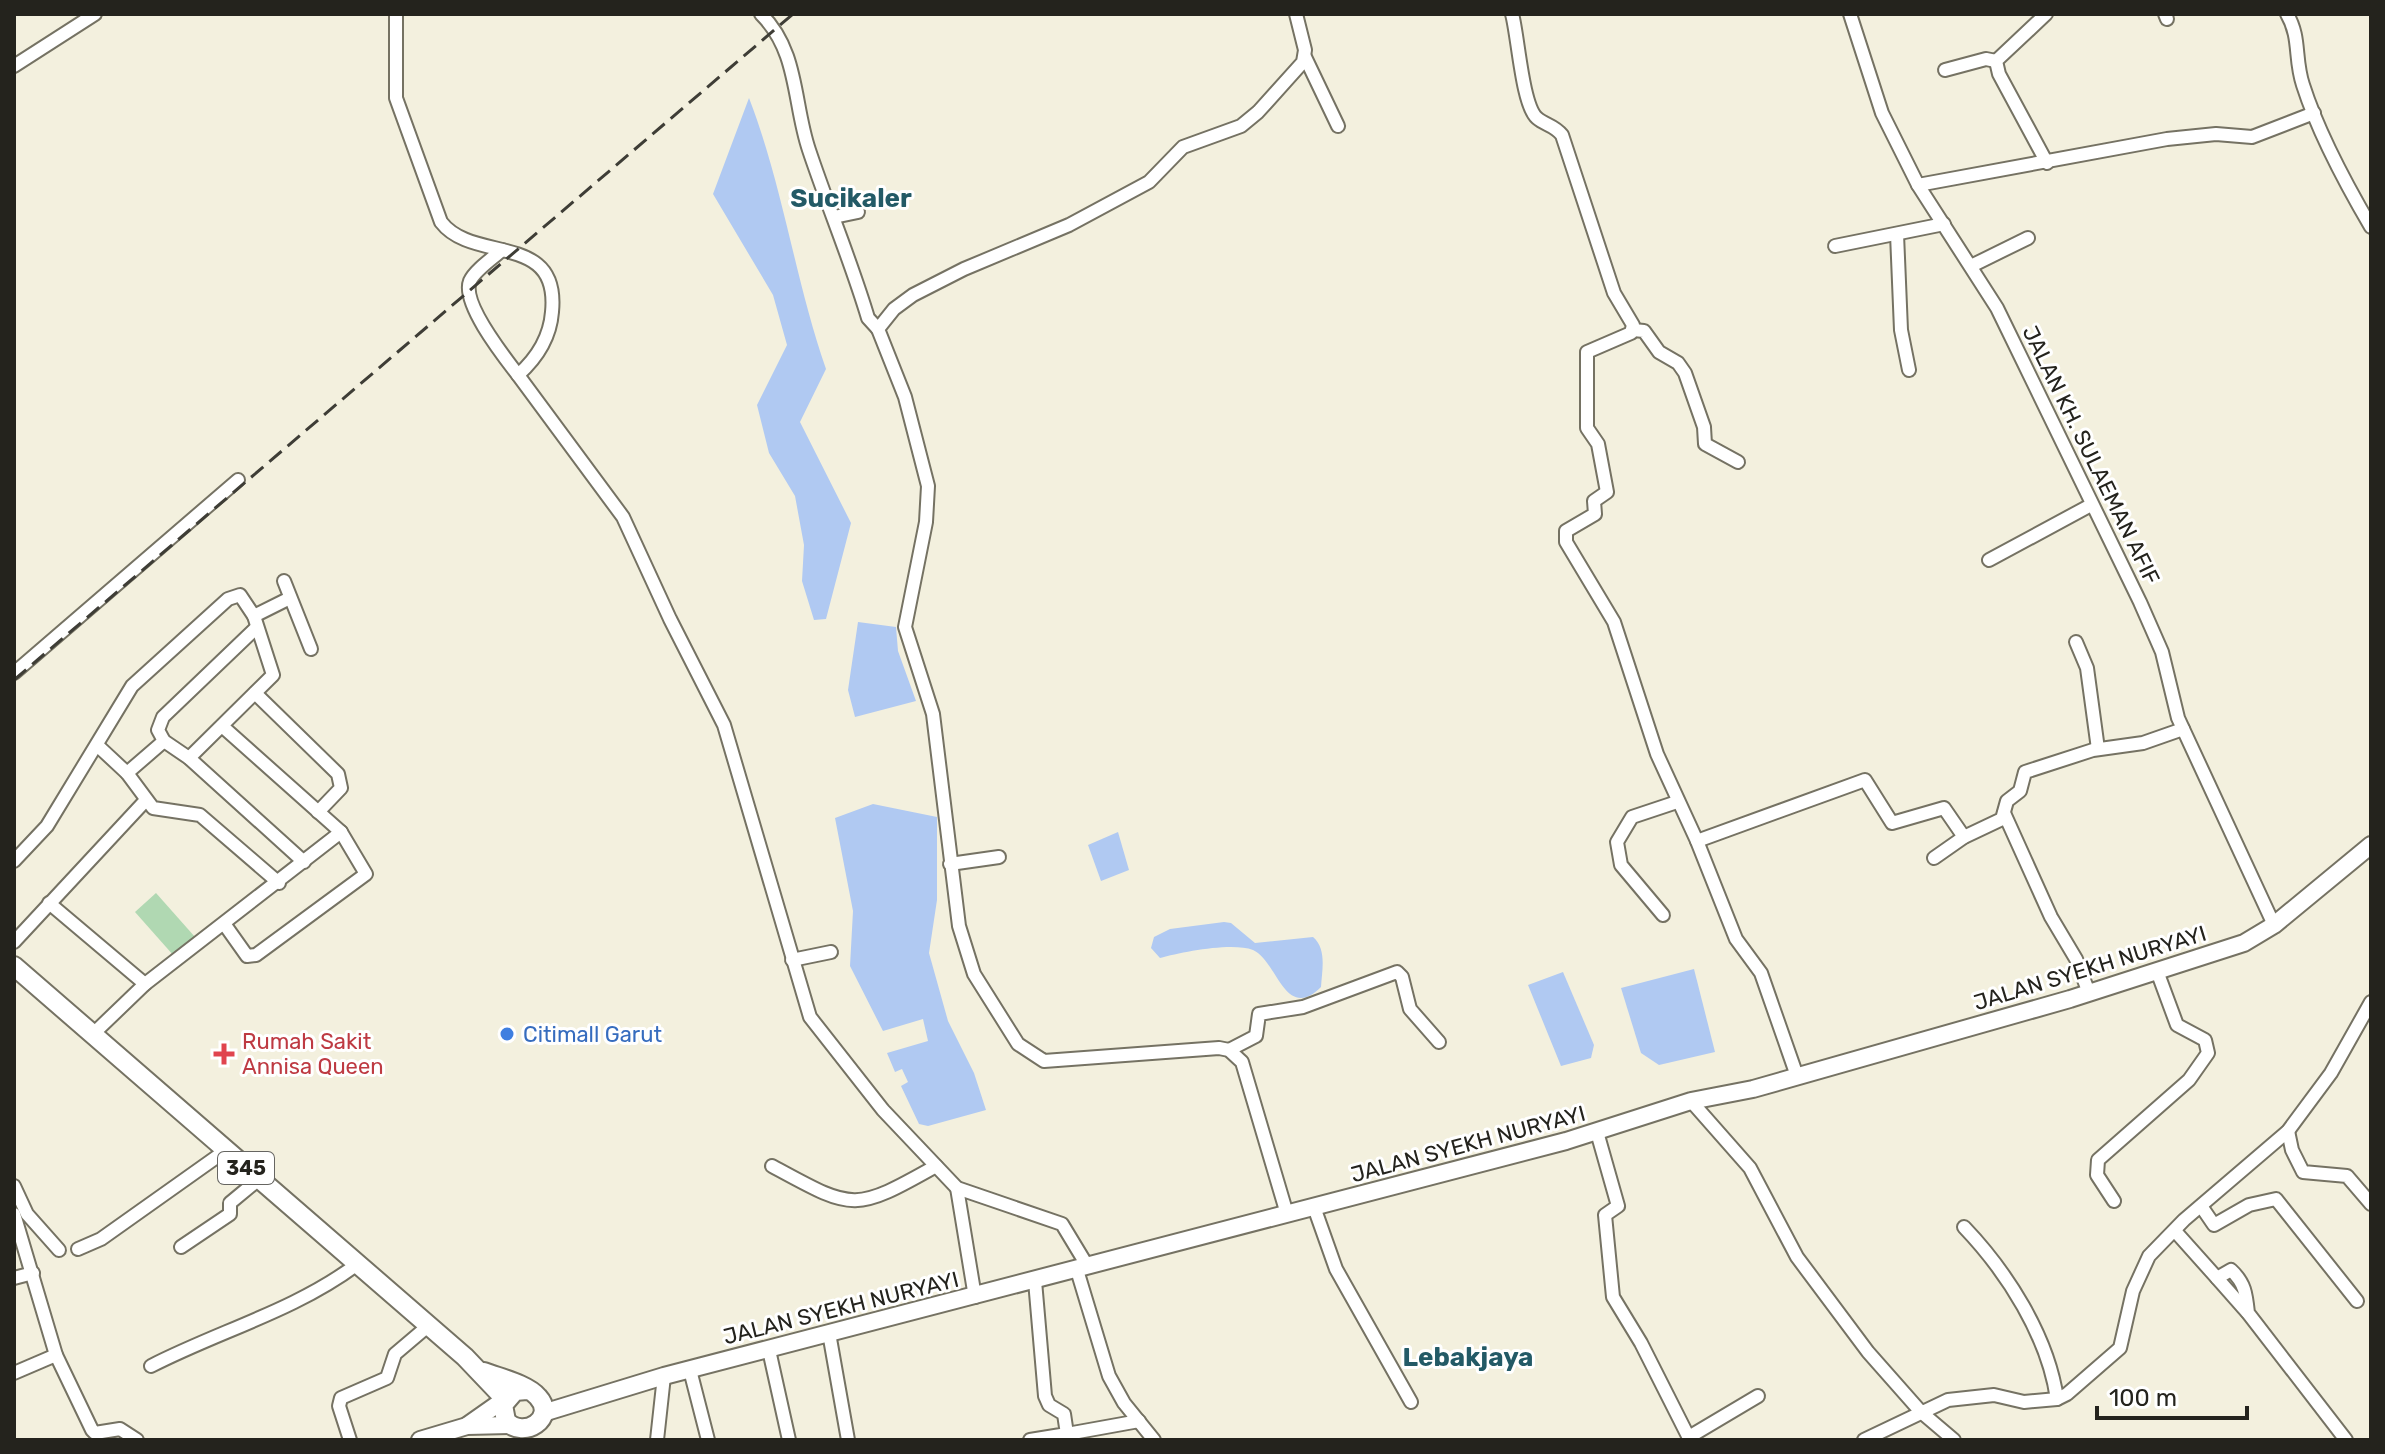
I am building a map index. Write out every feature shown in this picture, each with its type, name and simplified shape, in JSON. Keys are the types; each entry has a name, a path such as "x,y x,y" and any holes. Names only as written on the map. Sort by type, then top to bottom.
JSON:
{"main road":[{"name":"JALAN SYEKH NURYAYI","path":"537,1404 569,1402 1083,1269 1597,1132 1691,1101 1753,1089 2089,993 2244,943 2274,925 2371,845"},
{"name":"345","path":"14,966 478,1369 505,1399"},
{"name":"345","path":"478,1369 537,1404"},
{"path":"420,1440 467,1426 515,1391 537,1404 547,1440"},
{"path":"505,1399 502,1410 518,1432"},
{"path":"467,1426 518,1432 535,1426 537,1404"}],"street":[{"path":"14,66 95,14"},
{"path":"396,14 396,98 441,222 457,236 539,264 554,295 550,334 518,375"},
{"path":"761,14 776,28 785,46 808,148 868,318 878,329 905,397 928,486 926,522 905,627 933,714 959,926 974,974 1024,1050 1044,1061 1056,1062 1229,1050 1256,1036 1259,1014 1303,1007 1397,972 1402,977 1410,1009 1439,1042"},
{"path":"1296,14 1305,57 1338,126"},
{"path":"1512,14 1518,63 1532,110 1537,118 1554,125 1562,135 1614,293 1633,330"},
{"name":"JALAN KH. SULAEMAN AFIF","path":"1850,14 1882,113 1918,185 1997,308 2162,652 2183,729 2274,925"},
{"path":"1996,61 2046,14"},
{"path":"2287,14 2298,33 2295,40 2302,82 2314,113 2371,227"},
{"path":"878,329 894,309 924,289 964,269 1042,238 1131,193 1158,174 1183,147 1251,119 1305,57"},
{"path":"1945,70 1986,59 1996,61"},
{"path":"1996,61 1997,70 2047,163"},
{"path":"1918,185 2167,139 2216,134 2252,137 2314,113"},
{"path":"834,217 858,212"},
{"path":"1835,246 1944,224"},
{"path":"1897,234 1901,330 1909,370"},
{"path":"1971,266 2028,238"},
{"path":"502,250 471,279 469,287 482,327 623,517 724,725 756,824 810,1017 883,1110 957,1188 1062,1224 1083,1269 1107,1371 1154,1440"},
{"path":"1738,462 1705,444 1704,427 1682,368 1659,352 1644,331 1633,330 1619,339 1587,350 1587,428 1598,444 1607,492 1594,501 1595,514 1569,529 1565,536 1570,551 1614,622 1654,748 1697,841 1736,939 1761,973 1797,1076"},
{"path":"14,673 238,480"},
{"path":"1989,560 2091,505"},
{"path":"284,581 311,649"},
{"path":"14,861 47,826 132,686 228,599 240,595 255,622 273,675 189,758"},
{"path":"290,598 255,622 163,717 158,730 164,741 189,758 304,862"},
{"path":"2076,642 2087,668 2098,749"},
{"path":"255,693 338,774 341,788 318,812"},
{"path":"222,726 341,832 366,868 364,878 256,955 247,956 225,925"},
{"path":"1934,858 1964,837 2002,819 2008,800 2020,791 2025,772 2098,749 2143,743 2183,729"},
{"path":"127,773 164,741"},
{"path":"98,746 127,773 146,800 160,811 194,811 279,883"},
{"path":"1697,841 1862,780 1868,782 1892,823 1944,808 1964,837"},
{"path":"14,942 146,800"},
{"path":"1663,915 1621,865 1617,842 1632,817 1677,802"},
{"path":"2004,813 2051,917 2076,959 2089,993"},
{"path":"92,1035 145,984 225,925 341,832"},
{"path":"950,864 999,857"},
{"path":"49,903 145,984"},
{"path":"792,960 831,952"},
{"path":"2114,1201 2097,1175 2098,1160 2189,1080 2208,1053 2205,1040 2179,1028 2157,971"},
{"path":"1864,1440 1921,1412 1967,1396 1994,1395 2024,1402 2057,1399 2067,1394 2120,1348 2133,1291 2149,1256 2201,1206 2289,1140 2366,1023 2371,1002"},
{"path":"1229,1050 1242,1062 1287,1214"},
{"path":"1691,1101 1750,1168 1797,1257 1826,1296 1921,1412 1954,1440"},
{"path":"1597,1132 1618,1206 1605,1215 1613,1297 1641,1343 1690,1438 1758,1396"},
{"path":"2289,1140 2303,1172 2347,1176 2371,1204"},
{"path":"78,1249 94,1243 225,1151"},
{"path":"772,1166 832,1199 852,1202 891,1191 936,1166"},
{"path":"181,1247 230,1214 230,1203 259,1179"},
{"path":"14,1186 22,1197 26,1213 59,1250"},
{"path":"957,1188 975,1297"},
{"path":"2201,1206 2214,1225 2249,1205 2276,1199 2357,1301"},
{"path":"1314,1207 1336,1269 1411,1402"},
{"path":"14,1214 56,1355 92,1430 95,1433 120,1429 137,1440"},
{"path":"1964,1227 1993,1260 2030,1319 2050,1361 2057,1399"},
{"path":"2175,1231 2217,1278 2231,1270 2240,1279 2245,1287 2248,1313 2346,1440"},
{"path":"151,1366 196,1343 254,1322 335,1280 356,1265"},
{"path":"14,1278 33,1273"},
{"path":"1035,1281 1045,1396 1049,1405 1064,1414 1067,1434"},
{"path":"350,1440 339,1406 341,1398 387,1378 395,1354 428,1326"},
{"path":"829,1333 848,1440"},
{"path":"769,1350 789,1440"},
{"path":"14,1373 56,1355"},
{"path":"690,1370 708,1440"},
{"path":"657,1440 664,1376"},
{"path":"1030,1440 1139,1421"}],"green space":[{"path":"156,893 195,937 174,956 135,912"}],"water":[{"path":"749,98 771,165 826,369 800,422 851,523 826,619 814,620 802,581 804,545 795,496 769,453 757,405 787,345 773,295 713,194"},
{"path":"858,622 896,627 898,651 916,701 855,717 848,690"},
{"path":"873,804 937,817 937,900 929,953 948,1021 974,1073 986,1110 928,1126 919,1124 901,1086 908,1082 902,1069 895,1072 887,1053 928,1041 923,1019 883,1031 850,966 853,911 835,818"},
{"path":"1118,832 1129,870 1101,881 1088,845"},
{"path":"1231,923 1255,943 1313,937 1322,954 1321,987 1309,996 1299,998 1290,994 1269,965 1253,950 1233,947 1207,949 1160,958 1151,948 1154,937 1170,929"},
{"path":"1694,969 1715,1052 1659,1065 1641,1053 1621,988"},
{"path":"1563,972 1594,1045 1591,1058 1561,1066 1528,985"}],"railway":[{"path":"14,680 793,14"}],"place":[{"name":"Citimall Garut","path":"507,1034"},
{"name":"Rumah Sakit Annisa Queen","path":"224,1054"}],"district":[{"name":"Sucikaler","path":"851,198"},
{"name":"Lebakjaya","path":"1468,1357"}]}
